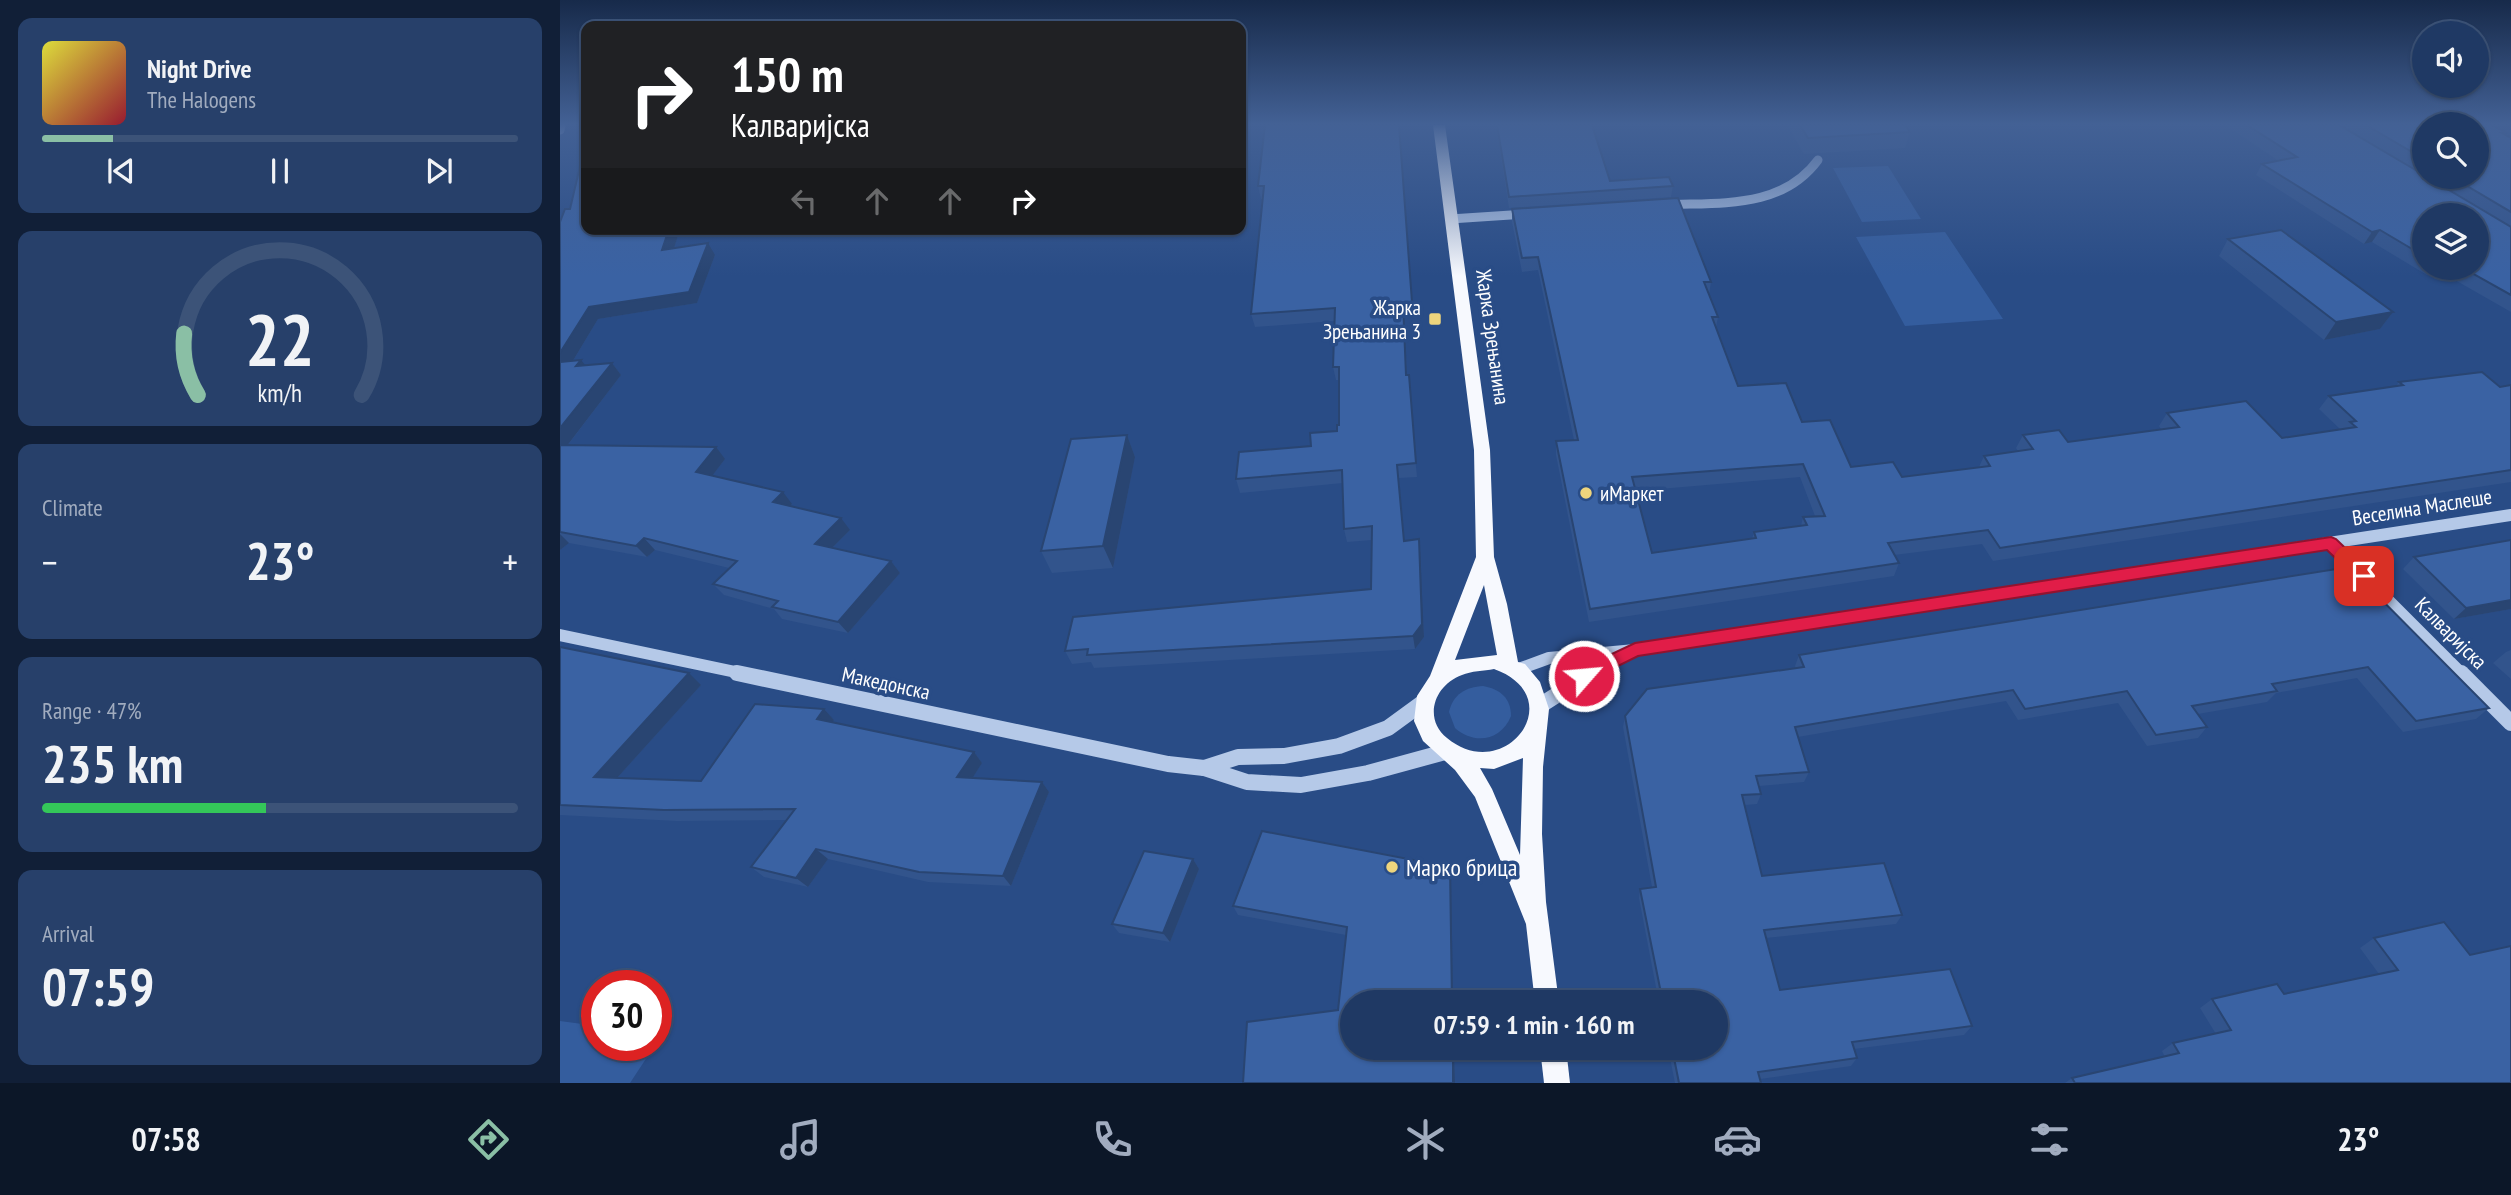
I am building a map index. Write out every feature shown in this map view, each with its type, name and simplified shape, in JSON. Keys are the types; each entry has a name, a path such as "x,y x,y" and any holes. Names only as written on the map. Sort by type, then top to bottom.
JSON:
{"main road":[{"name":"Жарка Зрењанина","path":"1445,176 1482,450 1485,557 1499,604 1512,668"},
{"name":"Жарка Зрењанина","path":"1425,701 1438,680 1485,557"},
{"path":"1438,680 1450,671 1479,662 1512,668 1528,679 1537,691 1541,705 1530,776 1536,924 1545,990"},
{"path":"1425,701 1423,715 1426,729 1433,742 1451,755 1479,785 1536,924"},
{"path":"1451,755 1475,762 1494,761 1512,755 1527,743 1537,730"},
{"path":"1554,1060 1557,1083"}],"street":[{"path":"1647,206 1769,198 1801,181 1805,176"},
{"path":"1450,219 1539,213"},
{"name":"Веселина Маслеше","path":"1512,668 1549,658 1635,650 2511,514"},
{"name":"Калваријска","path":"2331,543 2511,723"},
{"name":"Македонска","path":"560,635 1168,764 1204,768 1247,782 1301,785 1451,755"},
{"name":"Веселина Маслеше","path":"1541,705 1584,676 1635,650"},
{"name":"Македонска","path":"1204,768 1238,757 1283,756 1339,746 1388,728 1425,701"}],"shaded area":[{"path":"1837,176 1894,176 1921,219 1862,222"},
{"path":"1945,232 2003,319 1905,326 1856,237"},
{"path":"1483,686 1495,689 1507,699 1511,716 1501,731 1494,735 1486,738 1470,737 1455,728 1449,712 1457,696 1471,688"},
{"path":"560,1021 581,1024 581,1061 644,1061 630,1083 560,1083"}],"building":[{"path":"578,176 581,176 581,235 667,235 662,250 708,243 689,292 589,307 560,353 560,222 565,209 570,209"},
{"path":"1259,176 1403,176 1412,302 1403,303 1406,375 1409,375 1416,463 1397,465 1404,541 1419,539 1422,624 1413,636 1087,655 1088,649 1065,651 1073,617 1371,589 1372,526 1344,529 1342,470 1236,479 1239,452 1311,446 1310,433 1337,431 1339,425 1339,367 1333,367 1335,308 1251,314 1264,186 1258,186"},
{"path":"1505,176 1608,176 1610,181 1669,177 1673,186 1509,197"},
{"path":"2281,176 2412,176 2412,189 2447,189 2471,203 2412,203 2412,249 2380,230 2372,232"},
{"path":"2489,176 2511,176 2511,212 2472,189 2489,189"},
{"path":"1678,198 1711,282 1704,282 1718,317 1712,317 1738,386 1786,383 1802,422 1830,420 1851,467 1893,462 1902,477 1990,466 1984,456 2033,449 2023,435 2059,430 2068,442 2179,427 2167,413 2246,401 2282,438 2356,427 2350,422 2356,421 2329,396 2403,385 2399,382 2482,372 2500,387 2511,385 2511,470 2000,548 1988,530 1888,543 1899,563 1590,609 1556,441 1578,440 1538,257 1522,258 1512,209","holes":["1803,464 1825,516 1803,517 1807,525 1754,532 1756,538 1652,553 1632,477"]},
{"path":"2489,214 2511,227 2511,295 2484,280 2489,280"},
{"path":"2281,230 2393,312 2336,322 2228,239"},
{"path":"581,360 576,366 612,363 560,428 560,362"},
{"path":"1127,435 1103,546 1041,551 1071,439"},
{"path":"560,445 716,447 696,472 783,492 773,502 841,518 815,544 891,561 838,622 772,607 778,601 713,584 737,561 644,538 636,546 560,532"},
{"path":"2511,540 2511,600 2466,608 2414,557"},
{"path":"2349,567 2489,708 2416,721 2368,667 2272,684 2277,691 2192,706 2207,727 2156,735 2127,691 2025,709 2013,690 1795,727 1809,772 1756,776 1761,794 1742,795 1762,876 1884,863 1902,915 1764,930 1780,990 1950,969 1972,1026 1852,1042 1857,1058 1758,1072 1761,1083 1679,1083 1674,1060 1728,1060 1728,990 1660,990 1640,889 1656,887 1625,716 1647,689 1804,667 1799,655"},
{"path":"560,647 689,673 594,777 701,781 755,704 824,709 817,719 974,752 957,777 1042,782 1003,876 919,872 816,849 796,878 751,867 795,809 664,810 560,805"},
{"path":"1262,831 1450,867 1452,990 1340,990 1347,927 1233,906"},
{"path":"1144,851 1193,859 1163,933 1112,924"},
{"path":"2444,922 2470,955 2511,946 2511,1083 2075,1083 2072,1078 2179,1053 2173,1043 2231,1030 2212,999 2277,984 2284,994 2398,970 2374,938"},
{"path":"1340,992 1340,1060 1453,1060 1453,1083 1243,1083 1247,1022 1338,1010"}],"place":[{"name":"Жарка Зрењанина 3","path":"1435,319"},
{"name":"иМаркет","path":"1586,493"},
{"name":"Марко брица","path":"1392,867"}],"route":[{"path":"1584,676 1635,650 2331,543 2364,576"}]}
